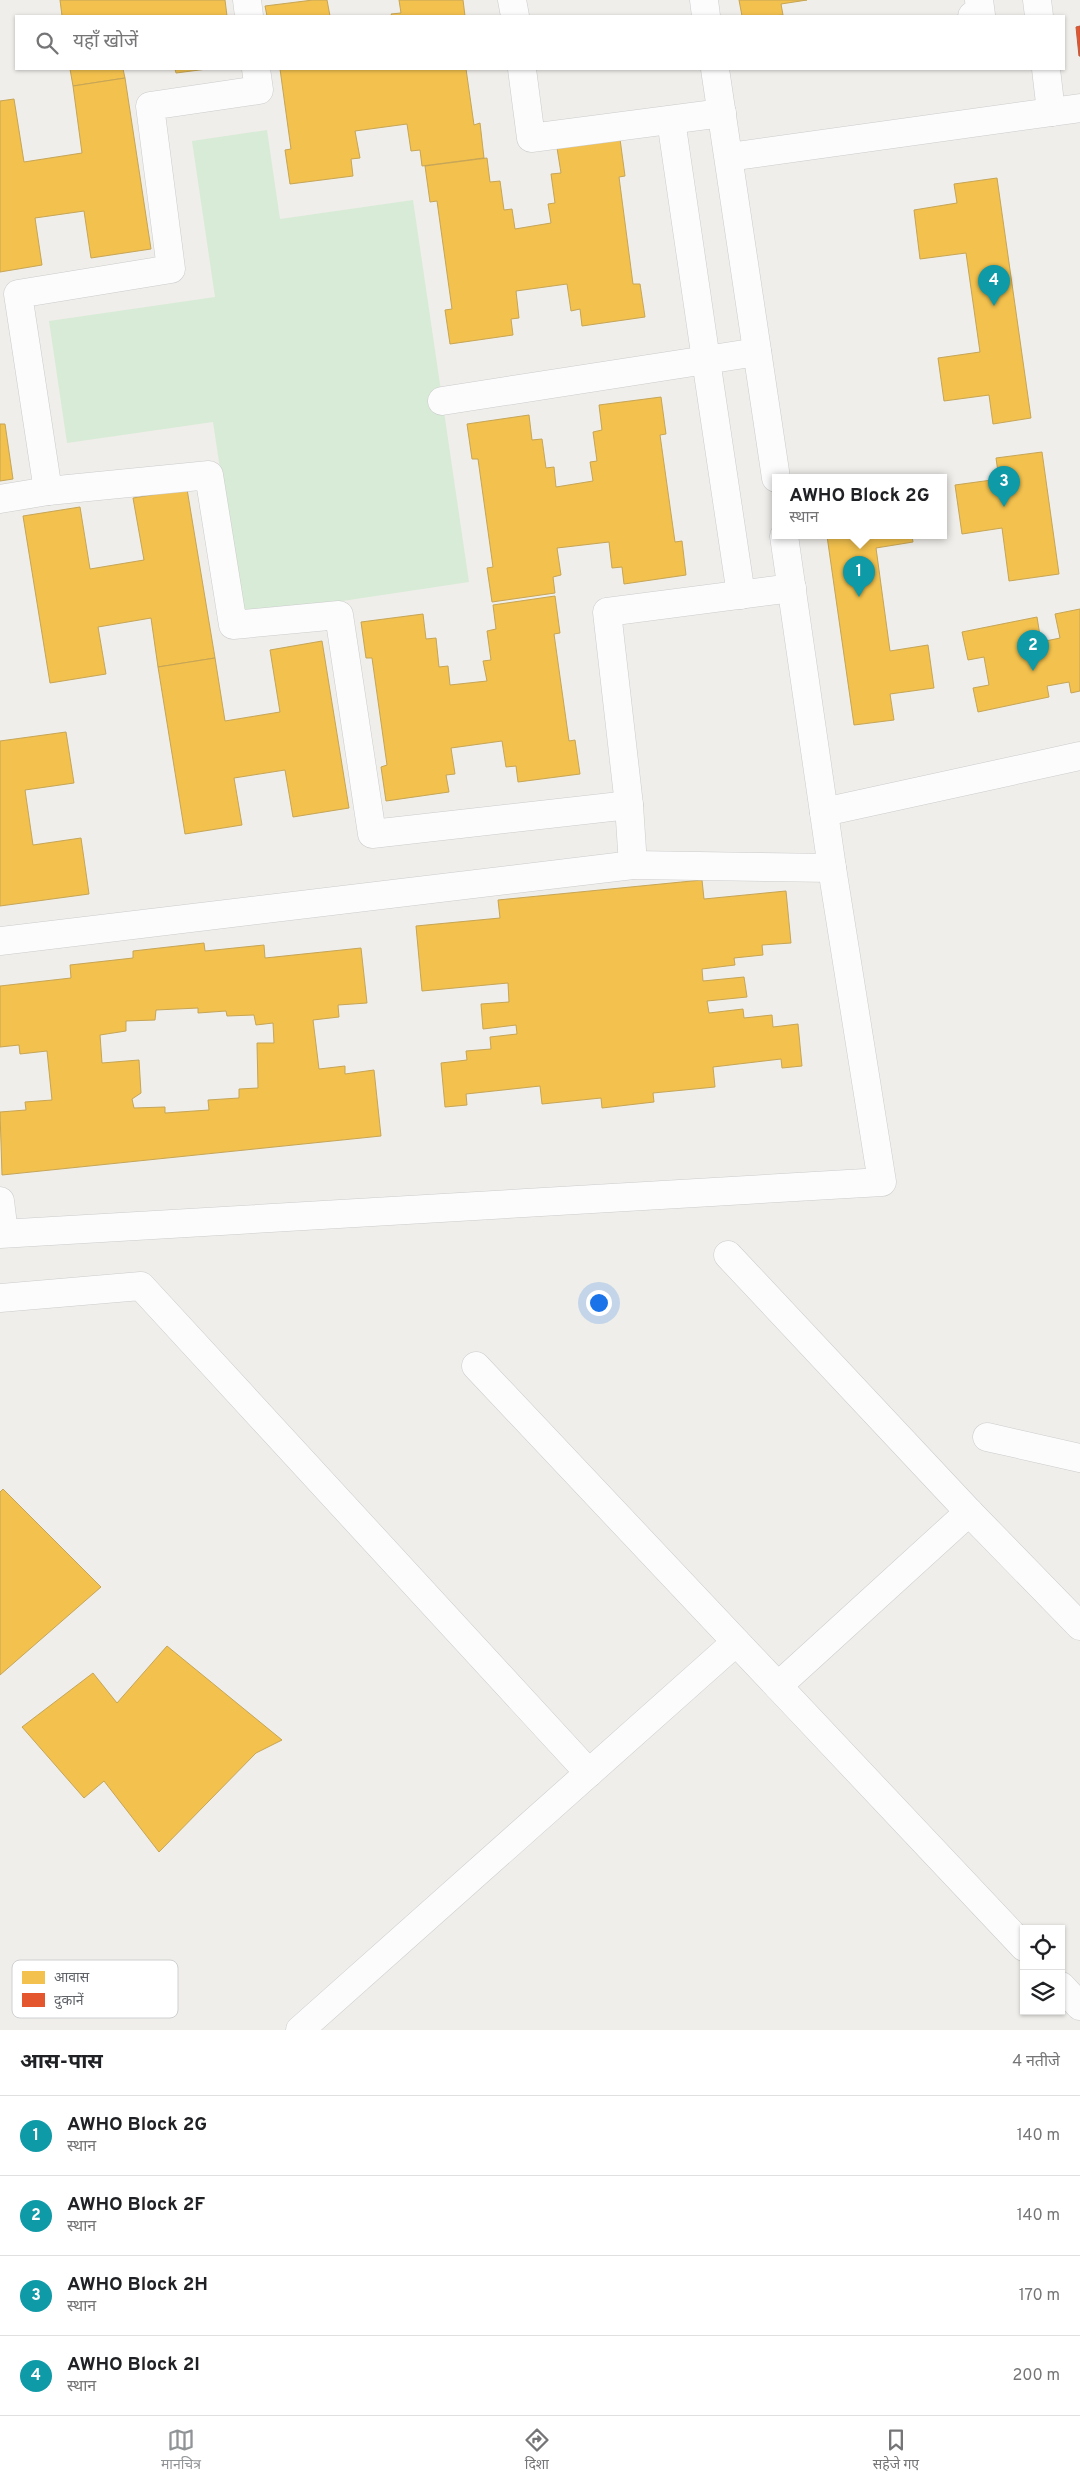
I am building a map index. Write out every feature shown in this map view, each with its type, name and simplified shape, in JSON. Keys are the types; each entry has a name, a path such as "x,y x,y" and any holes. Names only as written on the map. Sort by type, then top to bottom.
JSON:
{"street":[{"path":"247,0 249,15"},
{"path":"512,0 514,15"},
{"path":"704,0 706,15"},
{"path":"978,0 981,15"},
{"path":"1037,0 1039,15"},
{"path":"48,491 18,294 171,269 150,106 259,90 256,70"},
{"path":"522,70 531,138 722,114"},
{"path":"715,70 775,474"},
{"path":"1046,70 1051,112"},
{"path":"729,157 1080,108"},
{"path":"671,120 741,595"},
{"path":"442,401 758,352"},
{"path":"0,499 48,491 209,475 233,625 339,615 372,834 629,805"},
{"path":"0,1201 2,1233 882,1182 832,868 784,539"},
{"path":"633,865 629,805 607,612 792,588"},
{"path":"824,812 1080,756"},
{"path":"0,941 633,865 832,868"},
{"path":"728,1255 969,1512 1080,1626"},
{"path":"0,1298 141,1286 589,1773"},
{"path":"476,1366 1020,1943"},
{"path":"987,1437 1080,1458"},
{"path":"778,1686 969,1512"},
{"path":"300,2030 736,1642"},
{"path":"1065,1990 1080,2006"}],"green space":[{"path":"267,130 280,219 413,200 469,582 242,616 213,422 67,443 49,321 215,297 192,141"}],"building: आवास":[{"path":"60,0 225,0 227,15 62,15"},
{"path":"327,0 330,15 267,15 265,6"},
{"path":"399,0 463,0 465,15 391,14 401,13"},
{"path":"739,0 807,0 781,4 783,15 742,15"},
{"path":"70,70 123,70 125,78 73,86"},
{"path":"175,70 199,70 176,73"},
{"path":"280,70 466,70 474,125 480,123 484,158 422,166 420,150 411,151 407,124 355,131 360,158 351,159 353,176 290,184 285,150 291,149"},
{"path":"125,78 151,249 91,258 84,211 35,218 42,265 0,272 0,101 14,99 24,162 82,153 73,86"},
{"path":"620,139 625,176 619,177 633,284 640,284 645,317 582,326 580,309 571,311 567,284 516,291 519,318 511,319 513,335 450,344 445,310 452,309 437,201 430,202 425,166 487,158 490,182 500,181 504,210 512,209 515,229 551,223 548,204 555,203 551,174 561,173 557,148"},
{"path":"997,178 1031,418 993,424 989,395 944,401 938,358 980,352 966,253 920,259 914,210 957,203 954,184"},
{"path":"661,397 666,434 660,435 675,542 682,541 686,575 624,584 622,567 612,568 609,542 557,548 561,575 553,577 555,593 492,602 487,568 493,567 478,459 472,459 467,424 529,415 532,440 542,439 546,468 554,467 556,487 593,481 590,462 597,461 593,432 602,430 599,405"},
{"path":"0,424 5,424 13,479 0,481"},
{"path":"1042,452 1059,574 1009,581 1002,528 962,534 955,485 999,479 996,458"},
{"path":"187,489 215,658 158,667 151,618 98,627 106,674 50,683 23,516 80,507 90,569 144,560 133,498"},
{"path":"827,539 912,539 913,542 876,548 890,651 928,645 934,688 890,694 894,720 854,725"},
{"path":"555,596 560,633 554,634 569,741 575,740 580,774 518,782 516,766 506,767 502,741 451,748 455,774 446,775 449,792 386,801 381,767 387,765 372,658 366,658 361,622 423,614 426,639 436,638 439,667 448,666 450,685 487,681 483,661 491,660 487,631 496,629 493,605"},
{"path":"1080,609 1080,691 1071,693 1069,682 1047,686 1049,697 978,712 973,688 989,685 984,657 968,660 962,632 1037,617 1041,642 1060,638 1055,614"},
{"path":"322,641 349,808 293,817 285,770 234,778 242,825 185,834 158,667 215,658 225,721 280,712 270,650"},
{"path":"66,732 74,783 25,790 33,845 81,838 89,894 0,906 0,741"},
{"path":"702,880 704,899 786,891 791,943 762,945 763,955 734,958 735,965 702,969 703,981 744,977 747,997 707,1001 709,1013 743,1009 744,1018 772,1015 773,1027 798,1024 802,1066 782,1068 781,1059 713,1067 715,1087 653,1093 654,1102 602,1108 601,1098 542,1104 540,1086 466,1094 467,1105 445,1107 441,1063 467,1060 466,1051 491,1049 490,1037 517,1034 516,1025 483,1029 481,1004 509,1002 508,983 422,991 416,926 500,918 498,900"},
{"path":"204,943 205,951 264,945 265,958 361,948 367,1003 338,1005 339,1017 313,1020 319,1069 345,1066 345,1074 374,1070 381,1136 2,1175 0,1112 26,1110 25,1102 52,1100 47,1051 20,1054 19,1045 0,1047 0,986 71,978 70,965 133,958 133,951","holes":["198,1008 198,1013 226,1011 227,1016 254,1015 256,1025 273,1023 274,1043 257,1043 258,1088 239,1089 239,1098 208,1100 209,1110 165,1113 165,1107 134,1108 132,1099 141,1093 139,1060 102,1063 100,1035 126,1031 126,1021 155,1020 156,1010"]},
{"path":"3,1489 101,1587 0,1675 0,1492"},
{"path":"167,1646 282,1740 256,1753 159,1852 104,1781 84,1798 22,1727 93,1673 117,1703"}],"building: दुकानें":[{"path":"1080,26 1080,56 1079,56 1076,27"}],"place":[{"name":"AWHO Block 2I","path":"994,306"},
{"name":"AWHO Block 2H","path":"1004,507"},
{"name":"AWHO Block 2G","path":"859,597"},
{"name":"AWHO Block 2F","path":"1033,671"}]}
